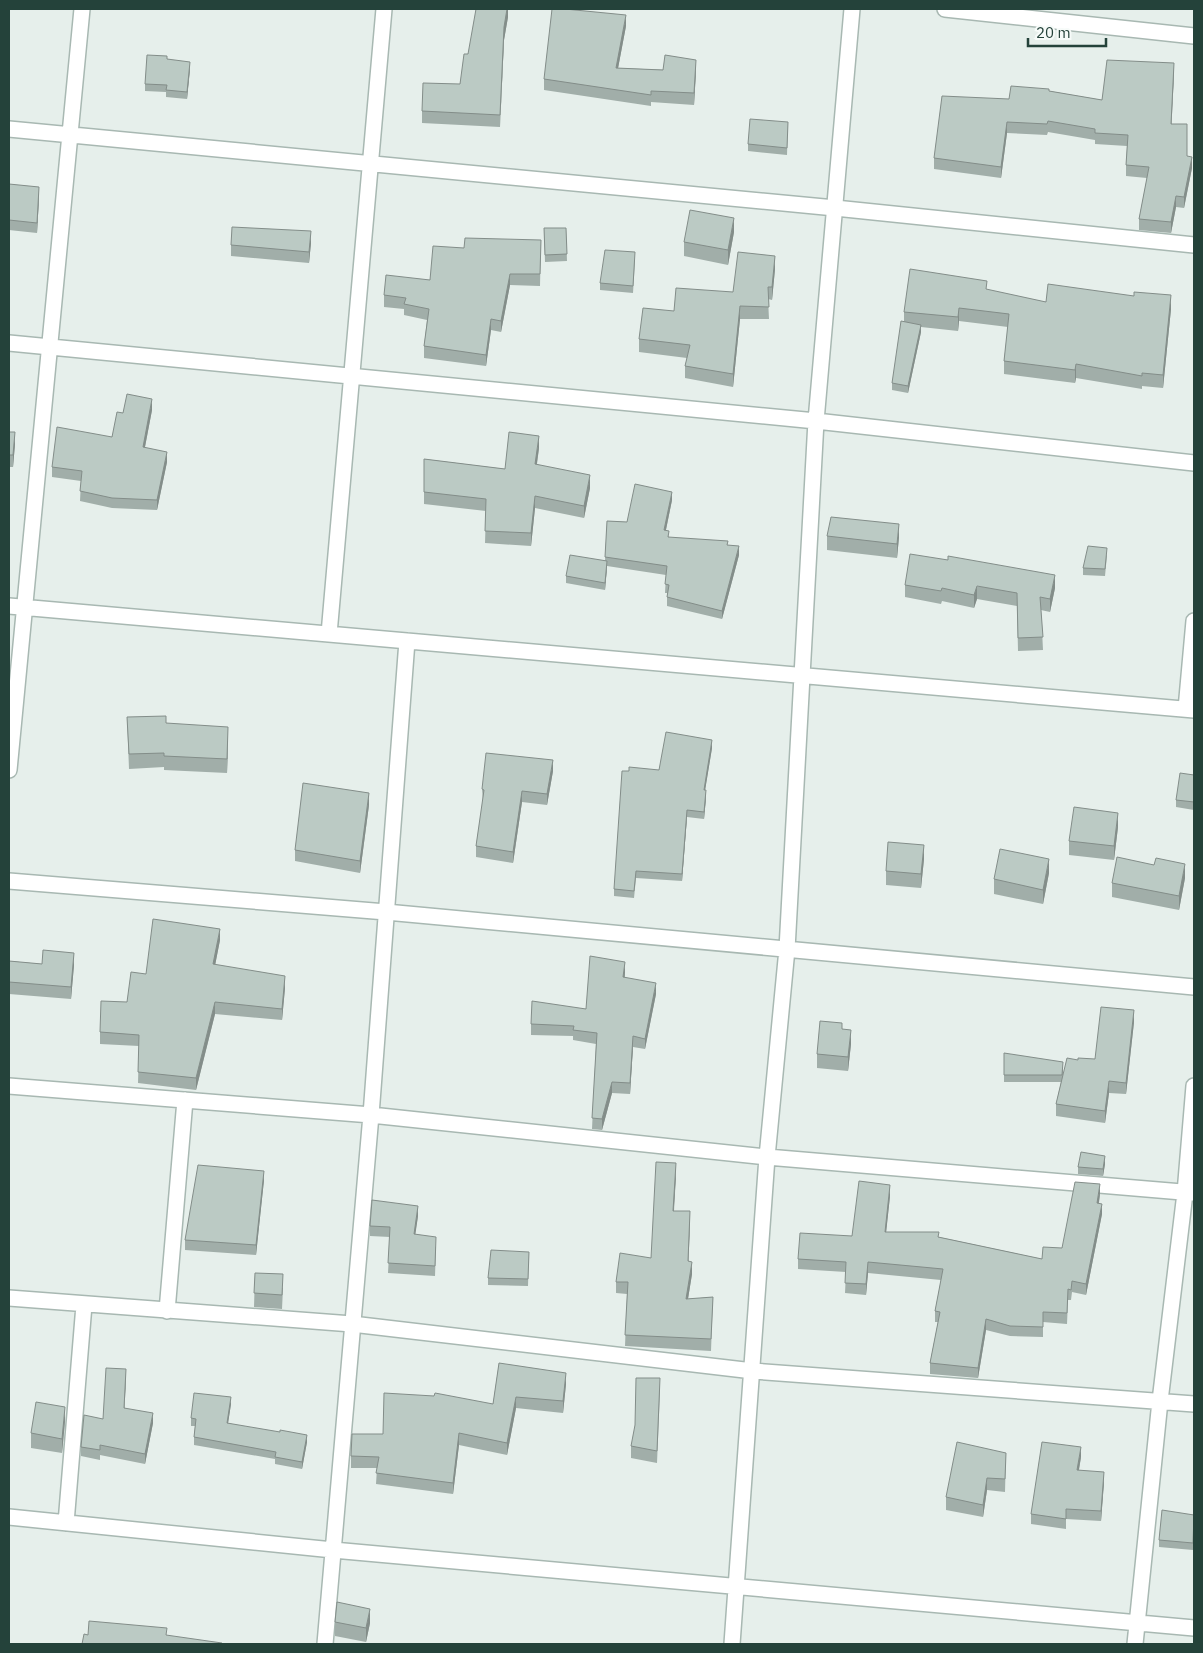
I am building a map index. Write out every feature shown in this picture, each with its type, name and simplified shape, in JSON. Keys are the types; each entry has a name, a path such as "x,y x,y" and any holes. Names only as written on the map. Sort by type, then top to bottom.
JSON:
{"street":[{"path":"9,770 82,9"},
{"path":"329,634 350,377 384,9"},
{"path":"732,1644 767,1157 787,949 804,674 816,421 852,9"},
{"path":"945,9 1194,36"},
{"path":"9,129 835,208 1194,245"},
{"path":"9,343 816,421 1194,463"},
{"path":"9,606 804,674 1190,710 1194,621"},
{"path":"325,1644 372,1115 407,641"},
{"path":"9,881 386,912 1194,987"},
{"path":"9,1086 372,1115 767,1157 1190,1193"},
{"path":"1135,1644 1160,1401 1190,1193 1194,1086"},
{"path":"167,1311 185,1100"},
{"path":"9,1298 84,1306 352,1324 753,1371 1194,1404"},
{"path":"66,1523 84,1306"},
{"path":"9,1517 333,1550 1194,1628"}],"building":[{"path":"476,9 507,9 504,27 500,115 422,111 423,83 460,84 464,54 468,54"},
{"path":"552,9 626,15 616,68 663,70 665,55 696,60 694,93 651,91 651,95 544,79"},
{"path":"147,55 167,56 167,59 190,62 187,92 166,90 167,85 145,84"},
{"path":"1107,60 1174,63 1171,124 1187,124 1187,156 1192,157 1184,197 1176,196 1171,222 1139,219 1149,167 1126,165 1128,135 1095,133 1095,129 1048,121 1047,124 1007,122 1001,167 934,158 942,96 1009,99 1011,86 1049,89 1049,91 1102,100"},
{"path":"750,119 788,122 787,148 748,144"},
{"path":"9,184 39,187 37,223 9,220"},
{"path":"690,210 734,218 728,250 684,242"},
{"path":"232,227 311,231 309,252 231,245"},
{"path":"544,228 566,228 567,254 545,255"},
{"path":"465,238 541,240 540,274 510,274 501,321 491,319 486,355 424,346 429,309 404,304 406,298 384,295 386,275 430,280 433,246 464,248"},
{"path":"605,250 635,252 633,286 600,283"},
{"path":"738,252 775,256 772,287 768,287 769,307 740,306 733,374 685,366 690,345 639,339 643,308 674,311 676,288 733,292"},
{"path":"910,269 987,281 986,289 1046,302 1048,284 1134,296 1134,292 1171,295 1163,375 1142,373 1142,376 1076,364 1075,370 1004,361 1009,314 959,308 958,317 904,312"},
{"path":"901,321 921,325 908,386 892,383"},
{"path":"127,394 152,399 143,447 167,452 157,500 112,498 80,491 82,471 52,467 57,427 112,437 117,412 123,413"},
{"path":"9,432 15,432 13,455 9,455"},
{"path":"509,432 539,436 535,464 590,475 584,506 535,496 531,533 485,531 486,499 424,492 424,459 505,469"},
{"path":"635,484 672,492 664,530 669,531 668,537 728,541 727,545 739,546 722,611 667,597 669,585 665,584 667,566 605,557 607,521 627,522"},
{"path":"831,517 899,524 897,544 827,536"},
{"path":"1088,546 1107,548 1105,569 1083,568"},
{"path":"910,554 948,560 948,556 1055,575 1050,599 1040,597 1043,637 1018,638 1017,593 977,586 974,595 942,588 941,591 905,585"},
{"path":"570,555 607,561 605,583 566,576"},
{"path":"166,716 166,723 228,727 227,759 164,756 164,753 129,754 127,717"},
{"path":"666,732 712,740 704,790 706,790 704,812 687,810 682,874 636,871 634,891 614,889 622,771 629,771 629,767 659,770"},
{"path":"486,753 553,760 547,794 522,791 513,852 476,846 484,790 482,789"},
{"path":"1180,773 1194,775 1194,802 1176,800"},
{"path":"303,783 369,793 360,861 295,850"},
{"path":"1074,807 1118,813 1114,846 1069,841"},
{"path":"888,842 924,845 921,874 886,871"},
{"path":"1000,849 1049,859 1043,890 994,879"},
{"path":"1117,857 1154,865 1156,858 1185,864 1179,896 1112,883"},
{"path":"153,919 220,929 213,964 285,976 282,1009 215,1002 196,1078 138,1072 139,1035 100,1032 101,1001 127,1002 131,972 146,974"},
{"path":"43,950 74,953 71,987 9,982 9,961 42,964"},
{"path":"590,956 625,962 623,977 656,983 645,1039 633,1036 630,1083 612,1082 602,1119 592,1118 597,1033 573,1030 574,1026 531,1024 532,1001 586,1009"},
{"path":"1101,1007 1134,1010 1126,1083 1109,1081 1105,1111 1056,1104 1067,1058 1078,1060 1078,1058 1095,1059"},
{"path":"820,1021 842,1023 842,1029 851,1030 848,1057 817,1054"},
{"path":"1004,1053 1063,1062 1062,1075 1004,1075"},
{"path":"1081,1152 1105,1156 1103,1169 1078,1167"},
{"path":"656,1162 676,1163 673,1211 690,1211 688,1261 692,1262 686,1299 713,1297 711,1339 625,1335 628,1282 616,1282 620,1253 651,1258"},
{"path":"198,1165 264,1171 256,1245 185,1240"},
{"path":"859,1181 890,1185 885,1232 939,1232 938,1237 1042,1259 1043,1247 1062,1248 1075,1182 1100,1184 1097,1203 1102,1204 1086,1284 1072,1281 1071,1290 1068,1289 1067,1313 1043,1312 1043,1327 1010,1326 986,1319 978,1368 930,1363 940,1312 935,1311 943,1269 868,1262 866,1284 845,1283 846,1262 798,1259 800,1233 852,1236"},
{"path":"372,1200 418,1206 414,1234 436,1237 435,1266 388,1263 390,1227 370,1226"},
{"path":"491,1250 529,1252 528,1279 488,1278"},
{"path":"255,1273 283,1274 282,1295 254,1293"},
{"path":"499,1363 566,1373 563,1401 516,1397 507,1443 459,1433 453,1483 376,1473 379,1457 351,1456 352,1434 383,1434 384,1393 434,1396 435,1393 493,1404"},
{"path":"106,1368 126,1369 124,1408 153,1413 145,1454 100,1445 100,1450 81,1447 84,1415 103,1419"},
{"path":"636,1378 660,1378 657,1451 631,1446 635,1425"},
{"path":"194,1393 231,1397 227,1423 307,1435 302,1462 275,1457 276,1452 194,1437 196,1419 191,1418"},
{"path":"36,1402 65,1407 62,1439 31,1433"},
{"path":"957,1442 1006,1453 1005,1479 987,1478 983,1505 946,1497"},
{"path":"1042,1442 1081,1447 1077,1470 1104,1472 1101,1511 1066,1509 1066,1519 1031,1514"},
{"path":"1162,1510 1194,1515 1193,1543 1159,1540"},
{"path":"337,1602 370,1609 366,1628 335,1622"},
{"path":"89,1621 167,1628 166,1635 222,1644 82,1644 84,1634 88,1635"}]}
